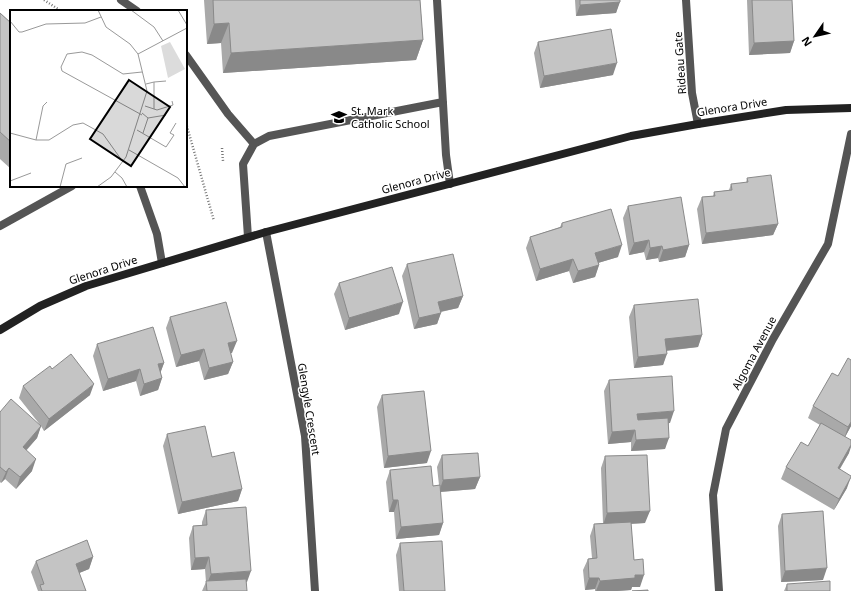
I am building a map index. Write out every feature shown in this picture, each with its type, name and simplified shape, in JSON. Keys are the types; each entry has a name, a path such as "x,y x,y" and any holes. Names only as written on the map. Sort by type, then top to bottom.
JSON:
{"street":[{"path":"121,0 135,10"},
{"path":"438,0 446,155 450,184"},
{"name":"Rideau Gate","path":"686,0 692,93 698,124"},
{"path":"187,56 228,114 254,144"},
{"path":"248,237 243,164 254,144 269,136 443,102"},
{"name":"Glenora Drive","path":"0,330 40,306 86,286 266,232 631,136 786,110 851,108"},
{"name":"Algoma Avenue","path":"718,591 713,495 726,428 773,339 828,244 851,134"},
{"path":"0,226 70,187"},
{"path":"140,187 157,234 162,263"},
{"name":"Glengyle Crescent","path":"266,232 305,436 315,591"}],"path":[{"path":"44,0 59,10"},
{"path":"187,126 214,221"}],"building":[{"path":"213,0 420,0 423,40 231,53 229,23 214,24"},
{"path":"580,0 620,0 620,2 580,5"},
{"path":"752,0 792,0 794,41 754,43"},
{"path":"0,13 10,22 10,141 0,132"},
{"path":"611,29 617,63 544,76 538,42"},
{"path":"771,175 778,224 706,233 702,197 715,196 714,192 732,190 731,184 748,182 747,178"},
{"path":"681,197 689,245 663,250 662,246 650,248 649,240 634,243 628,206"},
{"path":"611,209 622,245 595,253 599,265 578,271 573,259 540,269 530,237 562,227 562,223"},
{"path":"453,254 463,296 438,302 441,313 419,318 407,264"},
{"path":"392,267 403,302 349,318 339,283"},
{"path":"698,299 702,335 665,339 667,354 638,357 634,305"},
{"path":"226,302 237,341 228,343 233,362 209,368 204,349 181,355 170,317"},
{"path":"153,327 164,363 158,364 162,378 144,384 140,369 108,379 97,344"},
{"path":"71,354 94,384 49,419 23,386 50,366 52,369"},
{"path":"848,358 851,360 851,422 848,427 813,406 832,373 838,376"},
{"path":"672,376 674,411 637,414 638,420 668,418 669,438 636,440 635,430 612,432 609,380"},
{"path":"424,391 431,451 388,456 382,395"},
{"path":"11,399 41,426 23,447 36,459 20,477 9,468 6,472 0,467 0,412"},
{"path":"821,423 851,440 851,445 838,468 851,477 839,499 786,467 801,442 808,446"},
{"path":"205,426 212,457 234,452 242,489 182,502 167,434"},
{"path":"478,453 480,477 443,480 442,455"},
{"path":"647,455 650,511 607,513 605,456"},
{"path":"431,466 433,486 440,485 443,523 401,527 398,500 393,500 390,470"},
{"path":"246,507 251,571 211,574 209,557 195,558 193,526 207,525 206,510"},
{"path":"823,511 827,568 785,571 782,514"},
{"path":"631,522 634,560 643,559 644,575 635,575 635,578 600,581 599,578 589,578 588,559 597,558 594,524"},
{"path":"87,540 93,557 76,564 86,591 42,591 40,585 44,584 36,561"},
{"path":"442,541 445,591 404,591 400,543"},
{"path":"246,579 247,591 207,591 206,581"},
{"path":"830,581 830,591 787,591 787,584"}],"place":[{"name":"St. Mark Catholic School","path":"339,117"}]}
